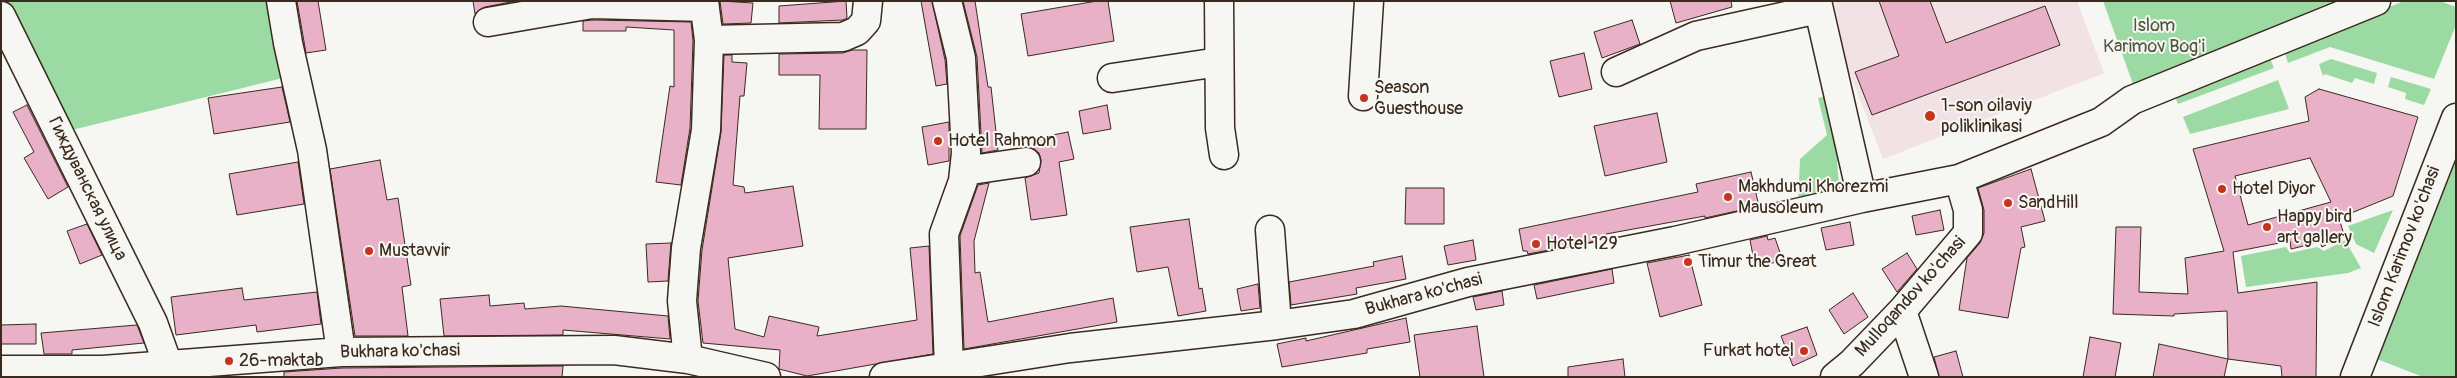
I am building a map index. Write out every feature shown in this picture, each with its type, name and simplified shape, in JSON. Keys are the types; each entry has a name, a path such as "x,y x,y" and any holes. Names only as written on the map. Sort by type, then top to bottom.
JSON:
{"street":[{"path":"281,1 288,43 312,150 328,246 341,352"},
{"path":"710,40 843,37 856,31 866,21 868,1"},
{"path":"947,1 961,58 966,153 963,180 944,234 949,368"},
{"path":"1219,1 1220,128 1224,155"},
{"path":"1363,96 1369,1"},
{"name":"Bukhara ko'chasi","path":"884,377 1070,348 1278,326 1354,314 1468,282 1675,242 1862,198 1958,179 2101,122 2132,100 2376,1"},
{"path":"488,22 592,4 705,4 710,40 706,130 686,248 682,301 688,359"},
{"path":"1616,72 1696,36 1818,5 1862,198"},
{"name":"Гиждуванская улица","path":"1,16 153,323 168,365"},
{"path":"1112,78 1219,62"},
{"name":"Islom Karimov ko'chasi","path":"2355,377 2456,118"},
{"path":"964,171 1026,162"},
{"name":"Mulloqandov ko'chasi","path":"1835,377 1852,363 1902,311 1968,233 1968,210 1958,179"},
{"path":"1270,230 1278,326"},
{"path":"1902,311 1924,377"},
{"name":"Bukhara ko'chasi","path":"1,370 103,373 168,365 341,352 614,350 688,359 766,377"}],"shaded area":[{"name":"1-son oilaviy poliklinikasi","path":"1834,1 2077,1 2104,73 1883,159 1847,66"}],"green space":[{"path":"1,1 273,1 283,78 72,130"},
{"name":"Islom Karimov Bog'i","path":"2103,1 2334,1 2133,84"},
{"path":"2404,1 2440,1 2456,7 2456,25 2434,79 2330,47 2288,63 2284,50"},
{"path":"2269,56 2274,68 2178,104 2174,94"},
{"path":"2331,59 2377,73 2374,84 2355,78 2352,83 2325,74 2323,76 2319,64"},
{"path":"2391,77 2431,89 2424,105 2405,99 2406,93 2388,87"},
{"path":"2278,80 2289,109 2190,134 2183,117"},
{"path":"1831,95 1845,152 1837,162 1840,196 1798,207 1800,159 1827,135 1818,98"},
{"path":"2456,157 2456,377 2423,377 2377,359"},
{"path":"2393,210 2374,253 2356,244 2348,226"},
{"path":"2345,240 2361,268 2348,273 2246,287 2241,256 2286,247 2290,253 2317,247 2324,251"}],"building":[{"path":"297,1 318,1 326,50 306,53"},
{"path":"473,1 516,1 485,7 475,14"},
{"path":"720,1 753,3 751,23 723,24"},
{"path":"846,1 847,18 843,20 779,23 779,6"},
{"path":"921,1 932,1 945,60 947,84 936,86"},
{"path":"963,1 975,1 988,87 991,87 998,150 982,153 977,57"},
{"path":"1097,1 1108,1 1114,41 1028,56 1021,14"},
{"path":"1670,1 1731,1 1732,7 1676,23"},
{"path":"1879,1 1930,1 1946,43 2045,6 2060,45 1872,115 1855,72 1899,56"},
{"path":"1632,20 1640,44 1602,58 1594,32"},
{"path":"583,21 691,22 693,41 690,128 681,185 656,182 670,86 674,87 674,30 626,27 626,31 583,31"},
{"path":"852,50 867,50 866,129 819,129 820,75 779,75 779,54 843,53"},
{"path":"1584,53 1592,89 1559,97 1550,61"},
{"path":"724,55 732,55 732,62 747,63 744,96 740,96 733,185 744,187 745,193 793,186 803,246 728,258 735,329 764,337 769,316 819,327 817,336 917,320 910,248 929,246 933,354 807,376 779,369 780,350 703,343 698,301 702,250 721,132"},
{"path":"282,87 290,122 214,134 208,98"},
{"path":"2319,89 2418,117 2393,196 2339,218 2344,235 2322,247 2320,242 2291,249 2290,241 2233,252 2238,293 2317,282 2316,377 2282,377 2281,366 2228,359 2227,311 2174,314 2174,316 2113,314 2116,227 2141,227 2139,292 2188,294 2185,258 2224,251 2193,149 2309,121 2305,97","holes":["2310,158 2331,202 2248,225 2235,176"]},
{"path":"27,105 68,187 48,199 24,158 34,152 13,112"},
{"path":"1107,105 1111,129 1083,134 1079,111"},
{"path":"1657,113 1667,162 1605,176 1594,126"},
{"path":"949,122 949,161 928,165 922,127"},
{"path":"1068,132 1074,159 1059,162 1067,215 1031,220 1025,178 1039,173 1041,160 1039,153 1034,149 1032,139"},
{"path":"380,160 387,200 398,198 411,285 402,287 408,336 355,336 330,169"},
{"path":"298,162 304,204 237,215 229,174"},
{"path":"2031,169 2045,221 2021,227 2025,247 2021,248 2008,318 1959,310 1967,258 1980,243 1984,233 1984,210 1978,188"},
{"path":"1751,172 1759,206 1705,218 1705,216 1606,234 1607,239 1528,254 1527,251 1523,251 1519,229 1698,192 1696,184"},
{"path":"989,183 974,241 975,273 980,272 988,322 1113,298 1117,322 964,349 960,236 978,185"},
{"path":"1406,188 1444,188 1444,224 1405,224"},
{"path":"1940,210 1944,230 1916,235 1912,216"},
{"path":"1189,219 1199,289 1202,288 1206,311 1178,316 1168,267 1137,272 1130,227"},
{"path":"1850,222 1854,245 1826,250 1821,228"},
{"path":"87,224 102,255 80,264 67,231"},
{"path":"1767,236 1768,240 1775,238 1783,261 1755,266 1750,240"},
{"path":"1473,240 1476,260 1448,265 1444,246"},
{"path":"671,243 668,281 648,282 646,244"},
{"path":"1907,253 1917,269 1897,292 1882,269"},
{"path":"1689,255 1702,305 1660,317 1647,263"},
{"path":"1402,256 1406,279 1356,288 1357,294 1291,305 1289,282 1374,266 1373,262"},
{"path":"1612,269 1614,283 1537,299 1534,285"},
{"path":"1258,284 1260,308 1241,311 1237,289"},
{"path":"242,288 244,300 317,292 321,324 257,332 256,325 176,335 171,297"},
{"path":"1502,291 1504,305 1476,310 1473,297"},
{"path":"1853,293 1868,317 1844,334 1829,310"},
{"path":"489,295 490,306 524,303 525,309 561,306 668,316 670,339 563,330 563,335 444,336 440,299"},
{"path":"1406,318 1410,342 1367,349 1367,353 1282,367 1277,344 1306,338 1306,341"},
{"path":"36,324 36,344 1,344 1,325"},
{"path":"137,325 144,343 72,350 72,354 44,354 41,333"},
{"path":"1477,326 1484,377 1420,377 1414,335"},
{"name":"Furkat hotel","path":"1807,327 1817,355 1793,366 1781,336"},
{"path":"2090,337 2121,343 2115,377 2083,377"},
{"path":"2159,344 2228,359 2224,377 2153,377"},
{"path":"1956,351 1963,377 1939,377 1934,357"},
{"path":"1623,359 1625,377 1568,377 1568,367"},
{"path":"563,366 562,377 284,377 284,372 342,368"}],"place":[{"name":"Season Guesthouse","path":"1364,98"},
{"name":"1-son oilaviy poliklinikasi","path":"1930,116"},
{"name":"Hotel Rahmon","path":"938,141"},
{"name":"Hotel Diyor","path":"2222,189"},
{"name":"Makhdumi Khorezmi Mausoleum","path":"1728,197"},
{"name":"SandHill","path":"2008,203"},
{"name":"Happy bird art gallery","path":"2267,227"},
{"name":"Hotel 129","path":"1536,244"},
{"name":"Mustavvir","path":"369,251"},
{"name":"Timur the Great","path":"1688,262"},
{"name":"Furkat hotel","path":"1804,351"},
{"name":"26-maktab","path":"229,361"}]}
